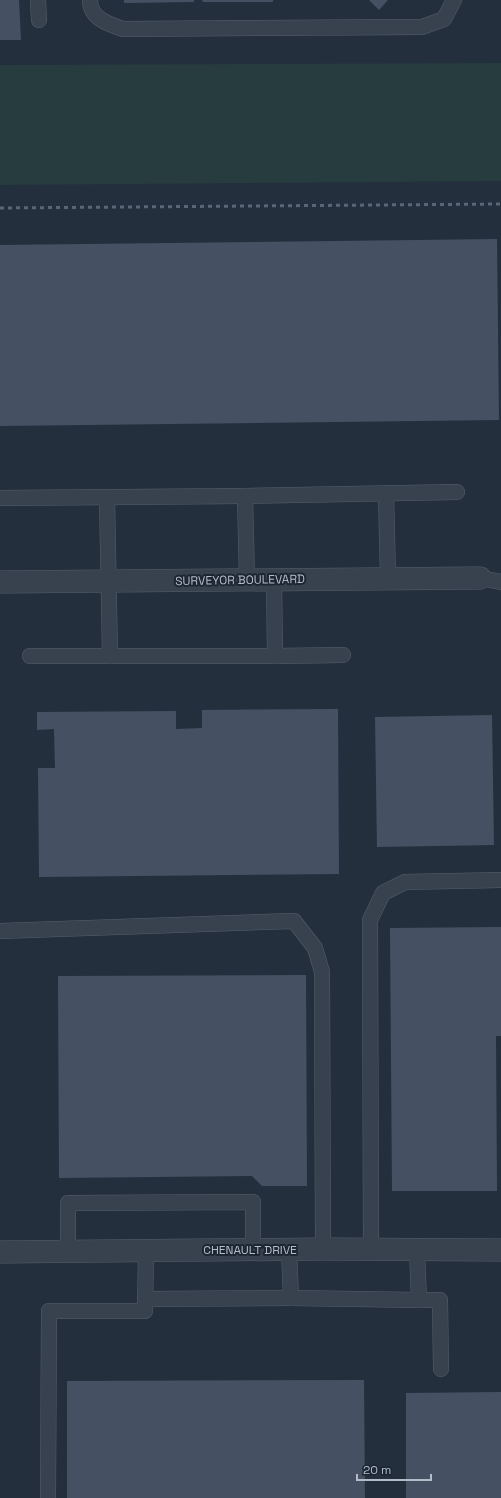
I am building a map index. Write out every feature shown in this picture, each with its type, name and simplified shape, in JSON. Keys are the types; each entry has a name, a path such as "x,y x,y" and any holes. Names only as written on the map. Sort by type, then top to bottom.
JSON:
{"street":[{"name":"SURVEYOR BOULEVARD","path":"0,582 480,578"},
{"name":"CHENAULT DRIVE","path":"0,1252 323,1249 501,1250"}],"lane":[{"path":"38,0 39,20"},
{"path":"90,0 90,4 101,22 123,29 422,27 444,19 454,0"},
{"path":"0,498 245,496 457,492"},
{"path":"386,493 388,578"},
{"path":"245,496 247,580"},
{"path":"107,497 110,656"},
{"path":"480,578 501,582"},
{"path":"274,579 274,656"},
{"path":"30,656 342,655"},
{"path":"372,1250 370,920 383,893 405,882 501,880"},
{"path":"0,931 294,921 315,948 322,972 323,1249"},
{"path":"68,1252 68,1203 253,1202 253,1250"},
{"path":"289,1250 291,1298"},
{"path":"417,1250 418,1300"},
{"path":"48,1498 49,1311 145,1311 146,1251"},
{"path":"145,1298 440,1300 441,1369"}],"green space":[{"path":"501,63 501,181 0,185 0,65"}],"building":[{"path":"0,0 19,0 21,40 0,40"},
{"path":"124,0 194,0 194,2 124,3"},
{"path":"202,0 273,0 273,2 203,2"},
{"path":"369,0 388,0 379,10"},
{"path":"497,239 499,420 0,426 0,245"},
{"path":"338,709 339,874 39,877 38,768 55,768 54,729 37,730 37,712 176,711 176,729 202,728 202,710"},
{"path":"492,715 494,845 377,847 375,717"},
{"path":"501,927 501,1036 496,1036 497,1191 392,1191 390,928"},
{"path":"306,975 307,1186 262,1186 252,1176 59,1178 58,976"},
{"path":"364,1380 365,1498 67,1498 67,1381"},
{"path":"501,1392 501,1498 406,1498 406,1393"}],"railway":[{"path":"0,208 501,204"}]}
